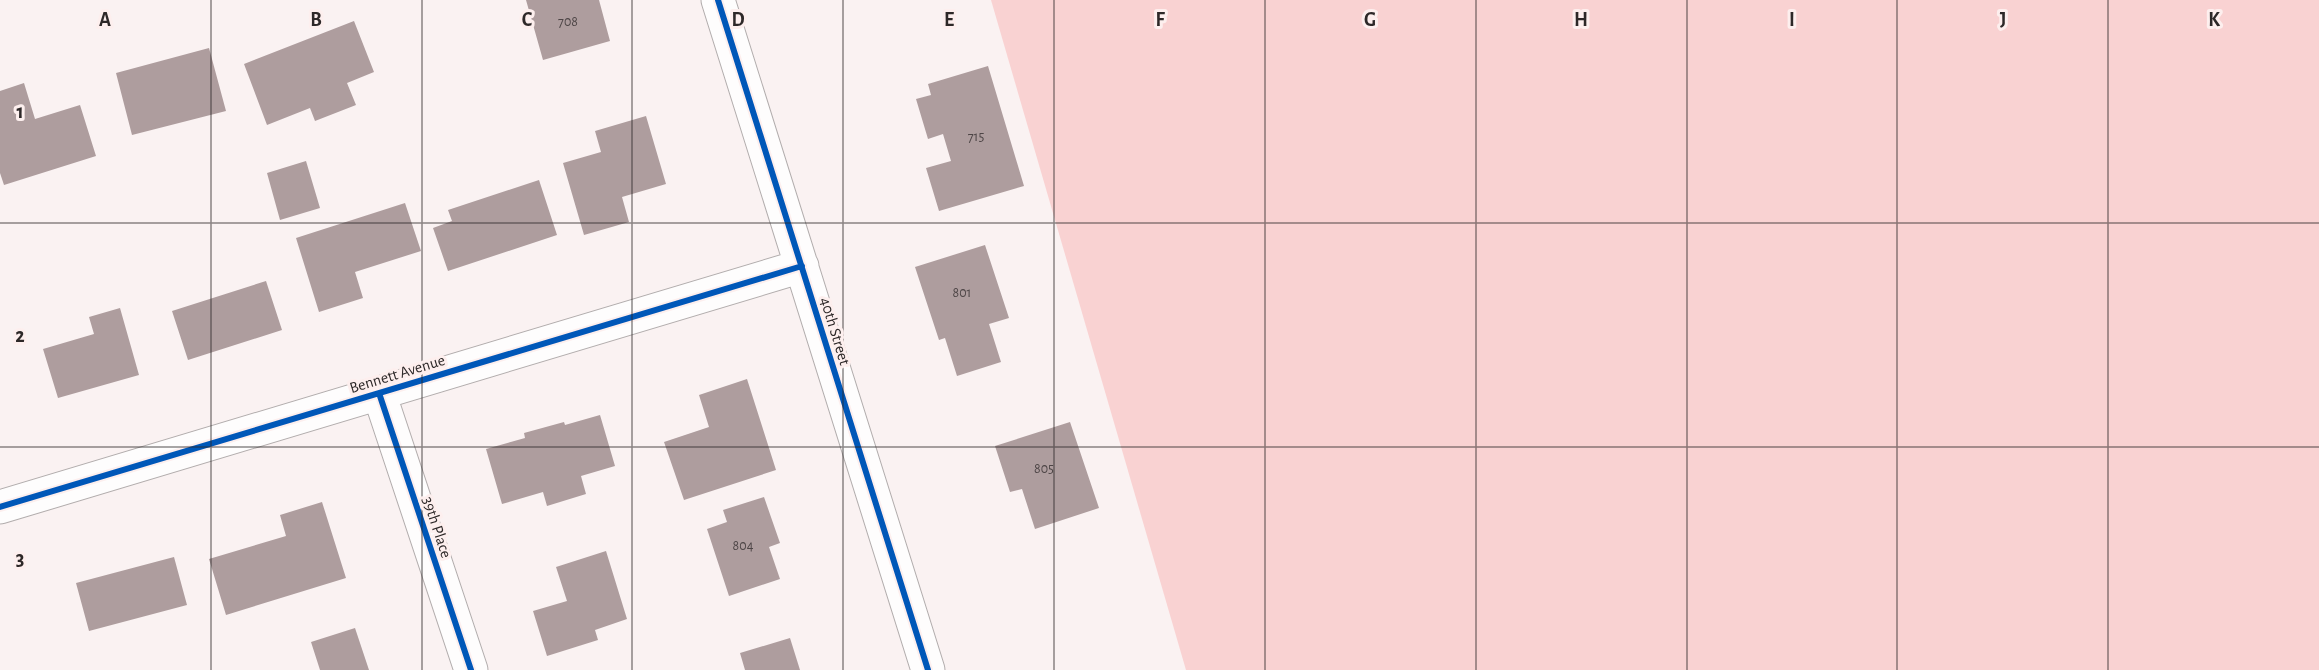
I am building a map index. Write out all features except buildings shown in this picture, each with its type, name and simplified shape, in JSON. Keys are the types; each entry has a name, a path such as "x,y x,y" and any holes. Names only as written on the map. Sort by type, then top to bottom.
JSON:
{"street":[{"name":"40th Street","path":"718,0 928,670"},
{"name":"Bennett Avenue","path":"0,507 802,266"},
{"name":"39th Place","path":"380,393 471,670"}],"shaded area":[{"path":"991,0 2319,0 2319,670 1186,670"}],"cycle path":[{"path":"718,0 928,670"},
{"path":"0,507 802,266"},
{"path":"379,393 471,670"}]}
